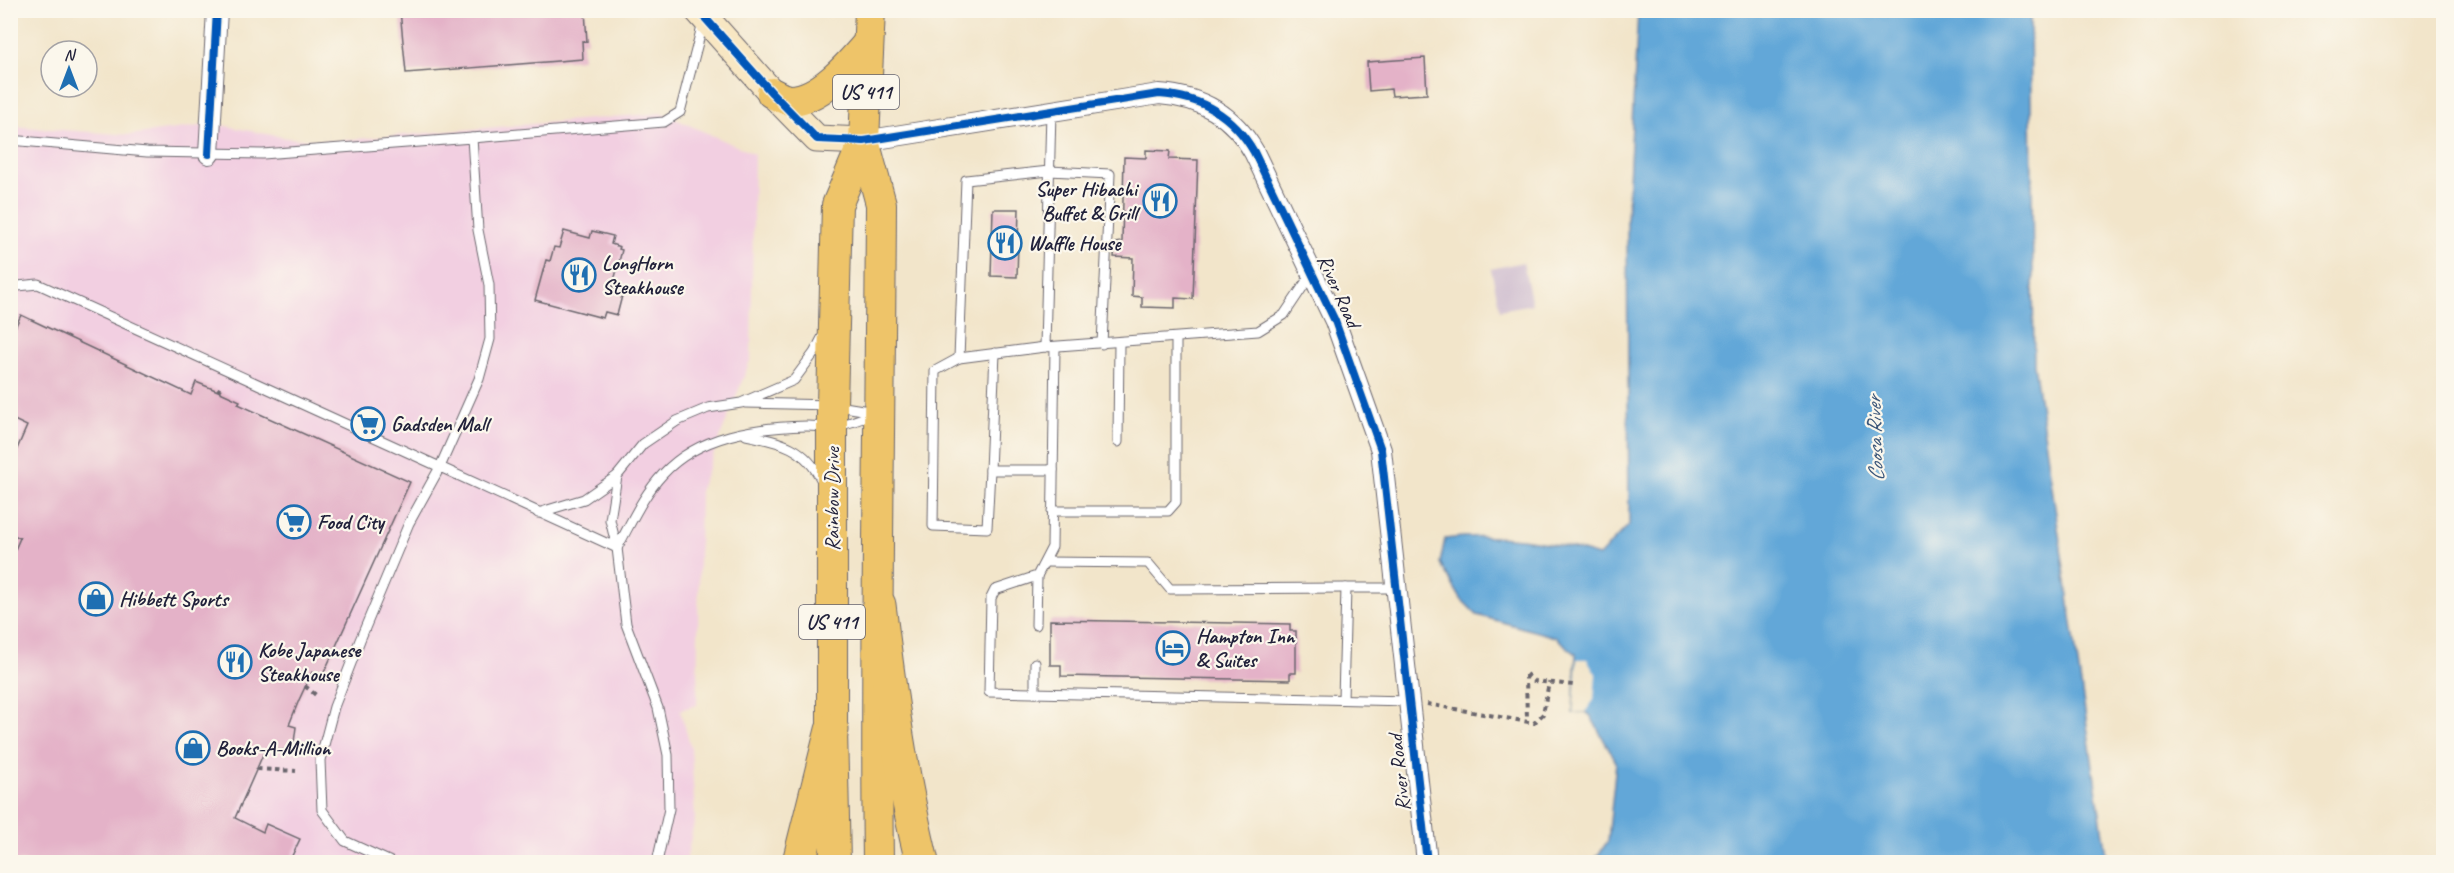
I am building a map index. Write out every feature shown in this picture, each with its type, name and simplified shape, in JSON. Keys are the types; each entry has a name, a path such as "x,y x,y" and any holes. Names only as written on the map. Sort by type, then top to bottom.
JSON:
{"highway":[{"path":"879,605 902,773 922,862"},
{"path":"799,862 832,730"}],"main road":[{"name":"Rainbow Drive","path":"870,10 864,141 881,204 879,605 876,727 878,862"},
{"path":"772,93 787,100 798,99 813,93 832,80 868,43"},
{"name":"Rainbow Drive","path":"835,862 832,730 832,416 837,205 864,141"}],"street":[{"path":"209,154 217,10"},
{"path":"701,14 817,139 864,141"},
{"name":"River Road","path":"864,141 1159,94 1190,98 1217,110 1239,129 1251,146 1335,321 1381,450 1426,862"}],"lane":[{"path":"10,140 39,144 209,154 263,154 664,122 680,112 701,14"},
{"path":"1036,625 1037,576 1052,547 1049,171 1052,111"},
{"path":"391,862 345,841 322,810 320,760 334,707 365,629 409,523 440,467 479,379 490,339 489,285 477,230 472,138"},
{"path":"959,358 966,180 1049,171 1110,174 1102,344"},
{"path":"994,354 987,528 933,526 935,371 959,358 1050,347 1258,331 1284,315 1312,273"},
{"path":"10,290 18,286 38,284 617,548"},
{"path":"538,513 584,499 617,476 643,444 676,421 708,408 741,403 794,380 814,352 834,313"},
{"path":"1052,511 1168,511 1176,502 1176,338"},
{"path":"1118,442 1119,342"},
{"path":"741,403 832,416 880,412"},
{"path":"617,548 642,502 663,473 691,451 716,440 741,433 832,416 880,412"},
{"path":"741,433 780,442 801,453 814,465 823,483 832,515"},
{"path":"990,470 1053,470"},
{"path":"617,476 610,520 617,548 626,624 658,708 668,754 669,808 657,862"},
{"path":"1045,562 1148,563 1170,589 1396,588"},
{"path":"1037,576 995,590 991,598 988,692 1409,700"},
{"path":"1343,699 1346,588"},
{"path":"1035,663 1035,693"}],"path":[{"path":"1527,722 1526,674 1534,681 1574,685"},
{"path":"1409,700 1534,723 1543,714 1549,682"},
{"path":"305,686 317,696"},
{"path":"257,769 296,771"}],"shaded area":[{"name":"Gadsden Mall","path":"662,113 754,154 751,358 700,489 697,705 680,710 691,748 695,818 686,862 11,862 11,126 129,135 216,124 287,138 334,141"},
{"path":"1523,262 1532,304 1500,310 1491,269"}],"water":[{"name":"Coosa River","path":"1638,11 2030,11 2034,364 2107,862 1593,862 1608,841 1616,762 1590,715 1585,712 1573,713 1576,654 1555,637 1477,615 1461,599 1440,563 1445,539 1464,537 1523,539 1599,556 1629,525 1627,220"}],"pier":[{"path":"1577,659 1587,659 1596,674 1594,700 1585,712 1573,713"}],"building":[{"path":"400,10 585,10 587,42 582,41 583,59 406,73"},
{"path":"1425,58 1427,94 1392,96 1391,89 1369,91 1367,62"},
{"name":"Super Hibachi Buffet & Grill","path":"1146,150 1170,151 1169,159 1198,160 1193,299 1175,298 1175,308 1142,307 1142,297 1132,296 1133,258 1114,257 1115,243 1122,242 1124,157 1146,158"},
{"name":"Waffle House","path":"993,209 1019,209 1017,277 991,276"},
{"name":"LongHorn Steakhouse","path":"564,231 590,238 592,231 613,236 611,244 622,250 612,289 623,292 617,315 605,312 603,318 535,300 546,260 550,261 554,247 559,248"},
{"path":"21,315 191,395 196,382 218,391 240,401 238,404 410,482 322,677 312,672 299,700 289,725 296,727 293,750 265,750 235,818 263,832 266,824 300,839 289,862 10,862 10,561 20,538 10,533 10,465 27,426 10,418 10,338"},
{"name":"Hampton Inn & Suites","path":"1050,620 1290,624 1290,631 1296,631 1296,673 1290,673 1290,680 1061,676 1061,665 1050,665"}],"cycle path":[{"path":"209,154 217,10"},
{"path":"698,10 772,93 817,139 864,141 1159,94 1189,99 1215,110 1246,139 1335,321 1381,450 1427,862"}],"place":[{"name":"Super Hibachi Buffet & Grill","path":"1160,201"},
{"name":"Waffle House","path":"1005,243"},
{"name":"LongHorn Steakhouse","path":"579,275"},
{"name":"Gadsden Mall","path":"368,424"},
{"name":"Food City","path":"294,522"},
{"name":"Hibbett Sports","path":"96,599"},
{"name":"Hampton Inn & Suites","path":"1173,648"},
{"name":"Kobe Japanese Steakhouse","path":"235,662"},
{"name":"Books-A-Million","path":"193,748"}]}
